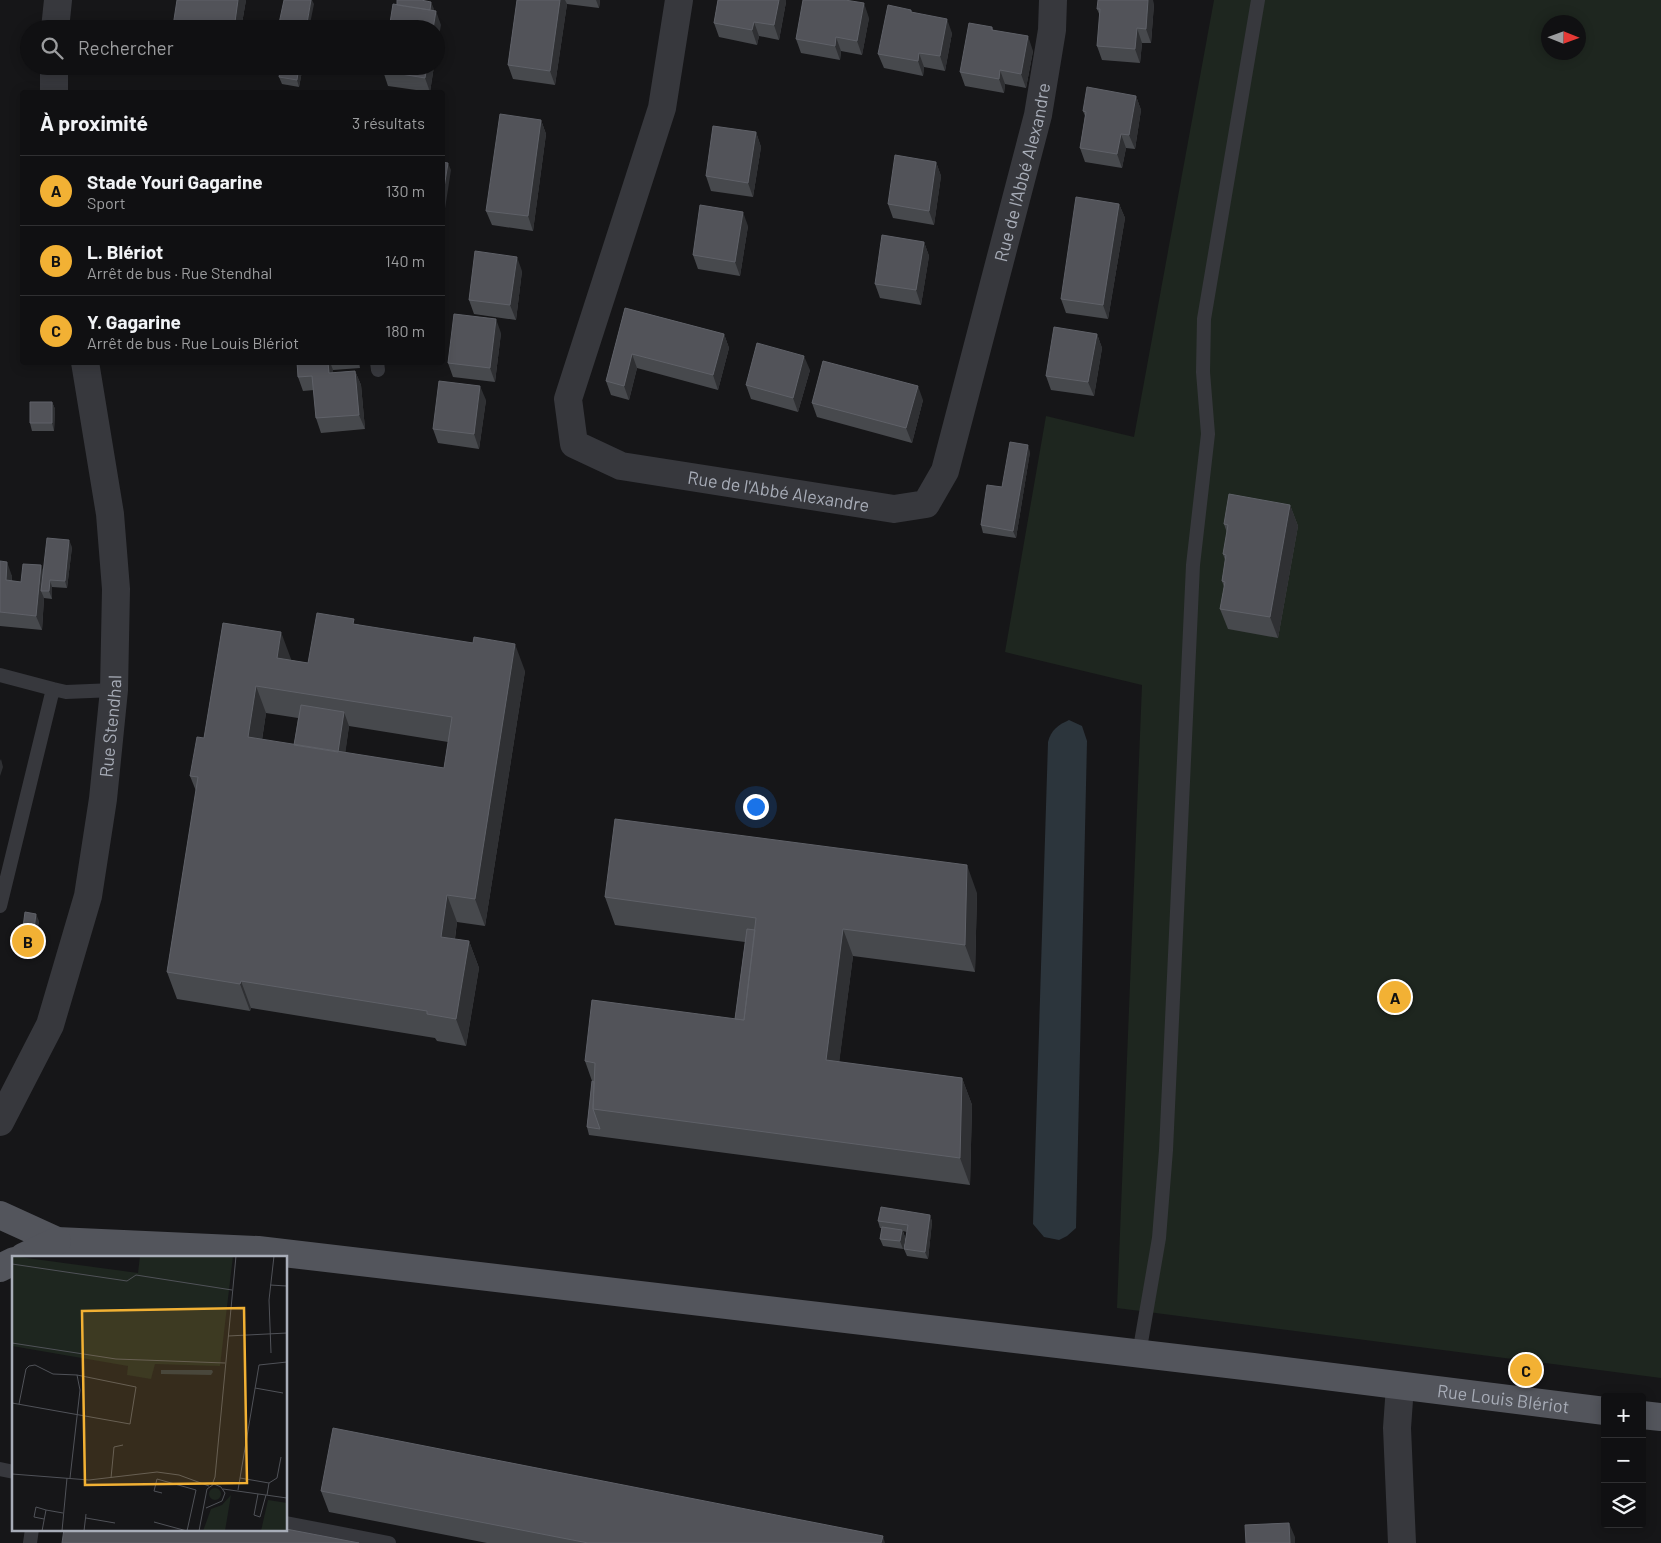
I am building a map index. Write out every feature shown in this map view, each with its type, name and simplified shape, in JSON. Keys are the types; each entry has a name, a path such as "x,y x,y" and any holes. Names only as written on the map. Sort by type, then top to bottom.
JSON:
{"main road":[{"path":"0,1215 57,1242"},
{"name":"Rue Louis Blériot","path":"57,1242 258,1250 1601,1410"},
{"path":"26,1256 57,1242"},
{"path":"0,1268 12,1262"},
{"path":"1646,1415 1661,1417"}],"street":[{"path":"56,20 58,0"},
{"name":"Rue de l'Abbé Alexandre","path":"679,0 662,108 568,399 574,444 622,466 894,509 926,504 945,471 1038,115 1052,30 1053,0"},
{"path":"54,75 54,90"},
{"name":"Rue Stendhal","path":"0,1122 50,1026 88,896 103,799 114,690 116,589 110,514 85,365"},
{"name":"Rue Stendhal","path":"0,1093 22,1077"},
{"path":"1400,1386 1397,1428 1402,1543"}],"lane":[{"path":"1139,1354 1159,1238 1166,1150 1193,566 1208,434 1203,372 1204,319 1258,0"},
{"path":"0,675 66,692 114,690"},
{"path":"0,906 54,689"},
{"path":"288,1524 389,1543"},
{"path":"30,1543 32,1530"}],"shaded area":[{"path":"1214,0 1661,0 1661,1378 1117,1308 1142,685 1005,652 1046,416 1134,437"},
{"path":"1069,720 1082,726 1087,741 1076,1228 1059,1240 1044,1237 1033,1224 1048,742 1056,728"}],"building":[{"path":"177,0 238,0 235,20 174,20"},
{"path":"284,0 311,0 308,20 280,20"},
{"path":"397,0 431,2 430,10 397,5"},
{"path":"517,0 560,0 550,71 508,65"},
{"path":"718,0 779,0 774,25 754,22 752,30 714,23"},
{"path":"803,0 845,0 864,3 857,41 836,37 835,46 796,39"},
{"path":"1098,0 1148,0 1146,29 1137,28 1135,49 1097,46 1100,9 1097,9"},
{"path":"393,4 436,11 434,20 390,20"},
{"path":"888,5 911,10 911,12 947,19 940,56 919,53 918,61 878,54"},
{"path":"969,23 992,27 992,30 1028,36 1021,74 1000,70 999,79 960,72"},
{"path":"279,75 298,75 297,80 279,77"},
{"path":"407,75 426,75 425,78"},
{"path":"1087,87 1136,96 1129,135 1121,134 1117,154 1080,148 1086,112 1083,111"},
{"path":"500,114 541,120 528,216 486,211"},
{"path":"713,126 756,132 748,183 706,176"},
{"path":"895,155 936,162 929,211 888,204"},
{"path":"445,162 448,163 445,182"},
{"path":"1076,197 1119,204 1103,305 1061,299"},
{"path":"700,205 743,212 735,262 693,255"},
{"path":"882,235 924,242 916,290 875,284"},
{"path":"475,251 517,257 510,305 469,300"},
{"path":"625,308 724,334 713,375 632,354 624,386 606,381"},
{"path":"454,314 496,319 490,368 448,363"},
{"path":"1054,327 1097,334 1088,382 1046,376"},
{"path":"757,343 804,356 793,398 746,385"},
{"path":"823,361 918,386 906,428 812,403"},
{"path":"297,365 328,365 329,373 355,371 359,415 316,418 312,376 298,377"},
{"path":"439,381 480,386 474,434 433,429"},
{"path":"30,402 52,402 52,423 30,423"},
{"path":"1010,442 1028,445 1013,531 981,525 987,485 1002,487"},
{"path":"1229,494 1290,505 1270,617 1220,609 1225,582 1222,581 1226,555 1223,554 1228,525 1224,524"},
{"path":"47,538 69,540 65,581 50,580 49,591 41,591"},
{"path":"0,561 7,562 6,580 21,582 23,564 41,565 36,616 0,612"},
{"path":"317,613 354,619 353,624 473,643 474,637 515,644 475,899 447,895 441,937 469,941 456,1019 427,1014 427,1011 241,981 240,984 167,972 198,777 190,776 197,737 204,738 223,623 281,632 277,658 308,663","holes":["256,686 452,717 444,768 248,737"]},
{"path":"301,705 344,712 338,752 294,745"},
{"path":"615,819 967,865 965,945 843,929 826,1060 962,1078 960,1158 593,1109 595,1063 585,1061 592,1000 744,1020 756,918 605,897"},
{"path":"25,912 36,914 34,929 23,927"},
{"path":"747,929 755,930 744,1020 735,1019"},
{"path":"592,1081 594,1082 593,1109 600,1129 587,1127"},
{"path":"881,1207 930,1215 925,1252 904,1249 908,1225 878,1221"},
{"path":"882,1227 902,1230 900,1241 880,1239"},
{"path":"333,1428 883,1536 881,1543 588,1543 321,1491"},
{"path":"1289,1523 1290,1543 1246,1543 1245,1525"},
{"path":"288,1529 359,1543 62,1543 64,1530"}],"place":[{"name":"L. Blériot","path":"28,941"},
{"name":"Stade Youri Gagarine","path":"1395,997"},
{"name":"Y. Gagarine","path":"1526,1370"}]}
